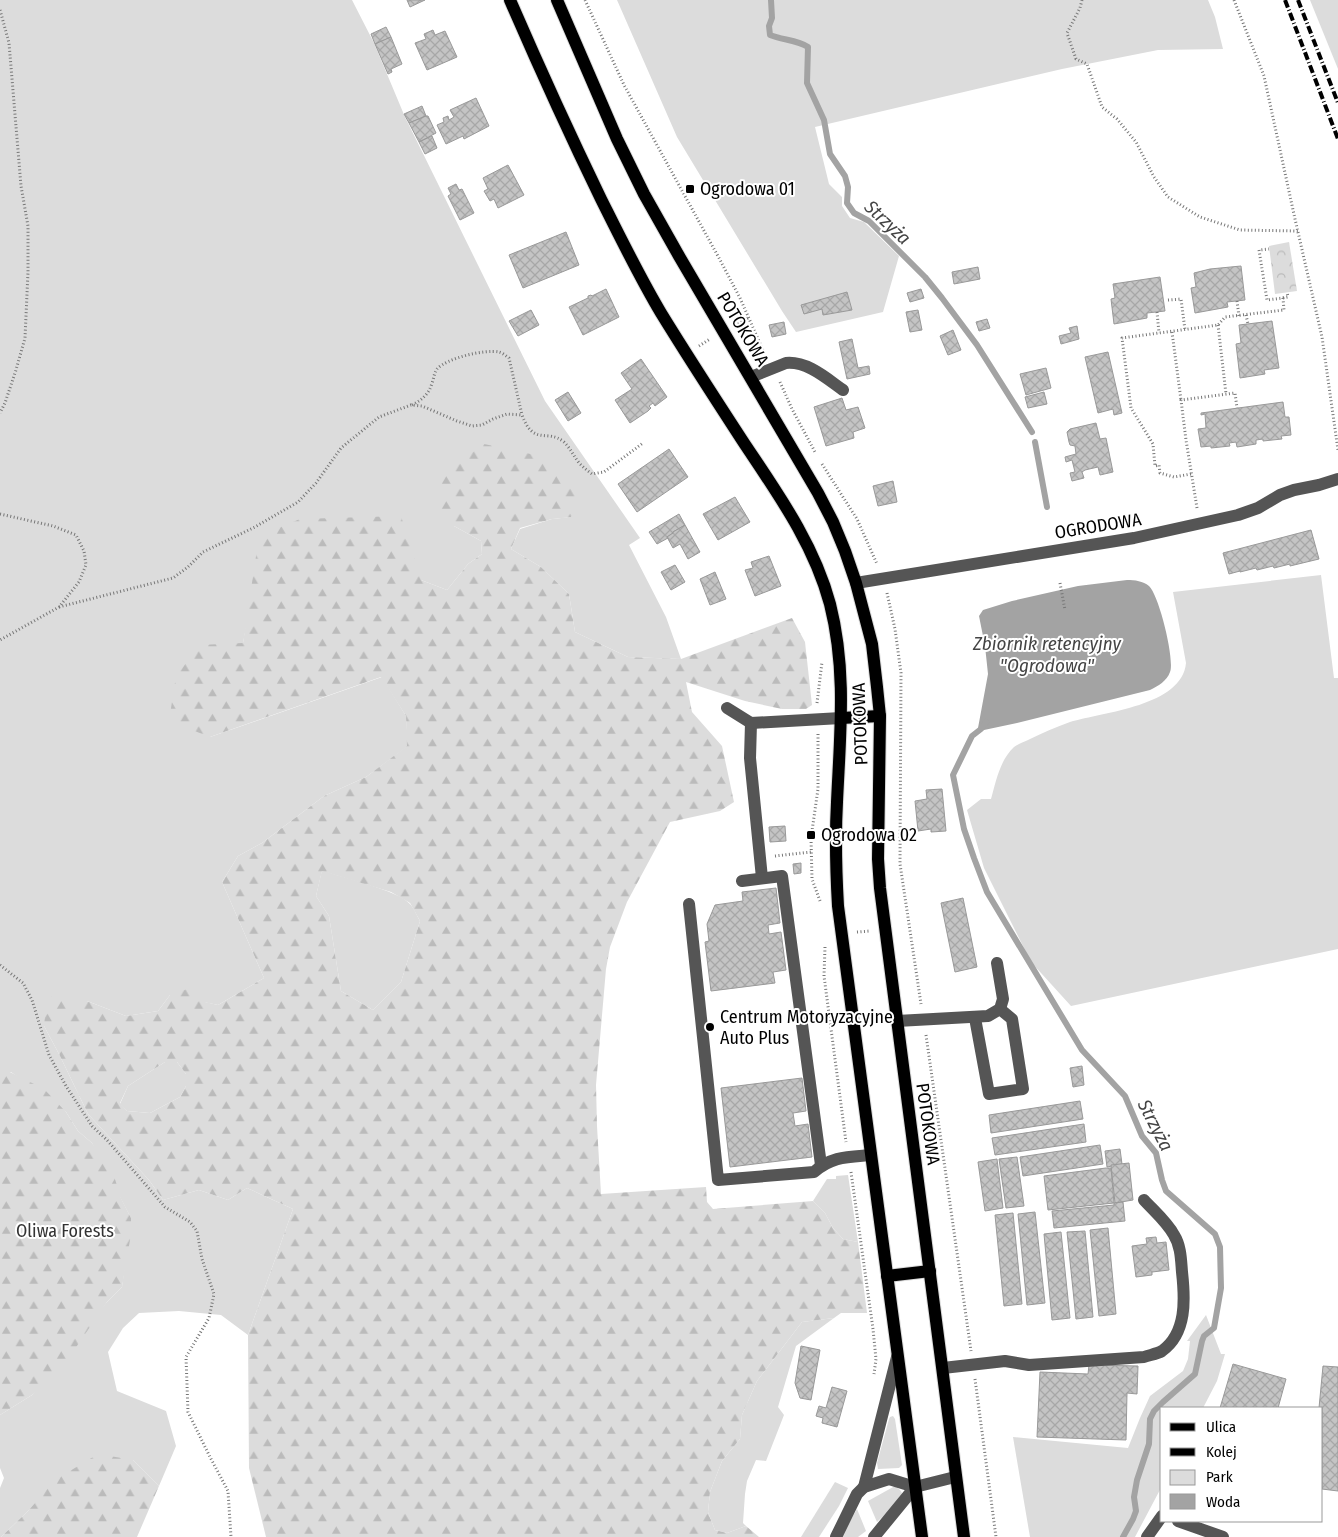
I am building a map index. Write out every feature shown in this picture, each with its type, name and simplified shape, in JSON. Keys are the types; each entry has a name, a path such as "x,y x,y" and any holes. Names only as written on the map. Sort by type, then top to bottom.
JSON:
{"main road":[{"name":"POTOKOWA","path":"510,0 558,110 639,274 712,395 778,493 801,532 816,564 830,605 837,638 841,672 841,718 836,812 838,906 922,1537"},
{"name":"POTOKOWA","path":"557,0 617,139 644,194 818,493 833,522 856,583 872,644 880,716 878,859 880,888 964,1537"},
{"path":"841,718 880,716"},
{"path":"887,1276 930,1271"}],"street":[{"path":"751,377 786,363 795,364 815,370 843,390"},
{"name":"OGRODOWA","path":"856,583 1134,538 1238,515 1258,508 1280,495 1338,479"},
{"path":"727,708 752,723 841,718"},
{"path":"752,723 750,758 762,878"},
{"path":"742,881 782,876 821,1165"},
{"path":"689,904 718,1180 814,1172 821,1165 834,1159 871,1155"},
{"path":"897,1021 975,1018 988,1016 1000,1010 1003,999 997,963"},
{"path":"975,1018 989,1094 1023,1089 1012,1019 1000,1010"},
{"path":"943,1368 1005,1361 1029,1365 1144,1357 1161,1352 1172,1341 1181,1324 1184,1310 1180,1247 1174,1235 1144,1200"},
{"name":"POTOKOWA","path":"836,1537 856,1494 864,1487 897,1356"},
{"path":"864,1487 889,1479 915,1487 955,1477"},
{"path":"876,1537 915,1487"},
{"path":"1148,1537 1160,1519"},
{"path":"1181,1522 1223,1537"}],"path":[{"path":"585,0 624,85 740,298 760,346 819,460 856,519"},
{"path":"1082,0 1067,33 1076,59 1087,64 1102,107 1117,119 1136,142 1154,177 1168,197 1200,217 1240,230 1298,230"},
{"path":"1234,0 1264,76 1294,219 1322,337 1338,450"},
{"path":"0,10 10,43 21,186 28,226 28,272 25,338 5,403 0,413"},
{"path":"1269,249 1259,250 1267,300 1288,297 1288,292"},
{"path":"1168,300 1181,298 1184,330"},
{"path":"1192,474 1174,478 1160,473 1159,465 1155,466 1153,444 1131,408 1122,338 1218,325 1225,318 1284,310 1282,298"},
{"path":"1237,301 1239,316"},
{"path":"1157,312 1160,333"},
{"path":"1246,315 1248,324"},
{"path":"1218,325 1226,394"},
{"path":"1172,332 1198,511"},
{"path":"0,640 59,607 173,578 188,567 203,552 255,527 298,502 342,448 379,417 411,405 426,396 432,386 436,370 444,363 455,358 488,351 498,352 509,358 526,426 534,433 542,436 558,438 571,450 580,464 592,474 604,472 643,443"},
{"path":"1181,400 1235,393 1237,408"},
{"path":"411,405 422,406 472,426 482,425 507,414 522,414"},
{"path":"0,514 53,526 76,535 84,551 86,565 79,582 59,607"},
{"path":"1060,583 1065,610"},
{"path":"760,858 811,852"},
{"path":"0,965 23,983 32,1000 49,1055 66,1086 92,1126 107,1140 164,1207 190,1222 198,1231 202,1259 214,1294 209,1318 186,1357 188,1412 228,1491 231,1537"}],"green space":[{"path":"0,0 352,0 374,43 405,117 545,401 640,538 629,545 666,617 681,659 628,657 575,632 569,594 541,567 511,549 520,529 552,519 571,517 454,526 481,541 482,554 468,564 447,590 421,580 247,622 243,643 210,737 382,677 406,716 408,746 366,777 324,796 262,843 238,856 222,882 264,978 218,1005 170,995 158,1011 126,1016 87,1001 44,1026 88,1114 149,1180 163,1200 199,1190 228,1200 247,1188 293,1209 248,1335 221,1315 179,1311 139,1313 123,1328 108,1352 117,1391 166,1411 176,1446 159,1486 133,1460 29,1510 1,1537 0,1488 4,1478 0,1468 0,1415 32,1395 107,1302 122,1287 131,1218 92,1143 78,1131 66,1112 11,1072 0,1072"},
{"path":"617,0 1208,0 1215,17 1223,49 1158,50 1062,69 815,127 829,184 842,197 842,206 850,218 864,222 899,256 883,312 796,332 677,137"},
{"path":"1310,0 1338,0 1338,69"},
{"path":"1289,242 1297,291 1275,294 1269,246"},
{"path":"484,444 540,456 565,475 581,492 571,517 552,519 520,528 511,549 541,567 569,594 575,632 628,657 681,659 792,618 805,642 812,705 806,709 782,709 745,701 686,682 692,712 722,746 734,802 720,811 670,822 627,902 610,947 606,969 596,1085 601,1194 706,1187 707,1202 713,1209 813,1201 825,1213 833,1228 843,1239 858,1242 867,1313 841,1313 834,1318 802,1322 757,1381 742,1415 740,1439 722,1461 710,1492 708,1512 715,1530 727,1533 746,1526 759,1537 266,1537 249,1468 248,1335 293,1209 247,1188 228,1200 199,1190 163,1200 149,1180 88,1114 44,1026 46,1006 52,996 87,1001 126,1016 158,1011 170,995 193,987 205,1002 218,1005 264,978 222,882 238,856 262,843 324,796 366,777 407,746 406,716 381,677 210,737 169,721 176,676 200,645 243,643 259,536 300,519 401,516 421,580 447,590 468,564 482,554 481,541 454,526 440,510 438,489 448,470","holes":["322,871 391,892 410,903 420,921 401,982 373,1010 341,991 329,916 316,896","165,1062 177,1062 186,1074 186,1086 180,1097 150,1113 127,1111 120,1103 128,1086"]},
{"path":"1321,575 1334,678 1338,678 1338,949 1071,1006 1031,962 984,868 967,810 981,799 991,799 1002,764 1009,752 1016,746 1070,722 1139,705 1157,698 1171,689 1181,677 1186,663 1173,592"},
{"path":"322,870 382,889 404,899 411,906 420,921 401,982 373,1010 341,991 329,916 316,896"},
{"path":"165,1062 177,1062 186,1074 186,1086 180,1097 150,1113 127,1111 120,1104 128,1086"},
{"name":"Oliwa Forests","path":"0,1072 10,1072 44,1089 66,1112 78,1131 92,1143 113,1173 121,1198 131,1218 131,1234 122,1287 107,1302 68,1359 32,1395 0,1415"},
{"path":"848,1175 858,1242 843,1239 833,1228 825,1213 813,1201 827,1179 836,1179 836,1176"},
{"path":"1206,1315 1221,1354 1225,1354 1217,1381 1204,1407 1160,1407 1160,1490 1135,1537 1030,1537 1013,1437 1128,1448 1150,1396 1183,1371 1188,1359 1190,1341 1187,1341"},
{"path":"834,1318 796,1346 778,1407 784,1415 766,1461 756,1460 747,1481 743,1523 746,1526 727,1533 715,1530 708,1512 710,1492 722,1461 740,1439 742,1415 757,1381 802,1322"},
{"path":"893,1416 902,1465 899,1468 878,1469 877,1463 889,1419"},
{"path":"98,1454 133,1460 159,1486 137,1537 1,1537 29,1510 55,1480"},
{"path":"835,1482 848,1488 839,1506 819,1537 801,1537"},
{"path":"895,1486 902,1493 892,1508 877,1522 868,1501"},
{"path":"857,1509 866,1531 858,1537 841,1537"}],"water":[{"name":"Zbiornik retencyjny \"Ogrodowa\"","path":"1127,580 1147,584 1157,602 1165,628 1171,665 1169,675 1164,681 1150,690 1017,723 984,730 978,728 988,674 979,616 983,610 1012,601 1078,586"}],"building":[{"path":"407,0 425,0 410,7"},
{"path":"386,27 391,37 375,44 371,34"},
{"path":"433,30 435,35 445,31 457,57 427,70 415,43 426,39 424,34"},
{"path":"391,37 402,64 391,69 392,72 388,74 375,44"},
{"path":"476,98 489,126 464,139 463,136 446,144 437,125 444,122 443,118 448,116 449,120 454,117 450,110"},
{"path":"422,106 426,116 409,123 404,114"},
{"path":"428,116 436,133 419,142 409,123"},
{"path":"432,136 437,148 425,154 419,142"},
{"path":"508,165 524,195 498,208 494,199 490,201 484,191 488,189 483,178"},
{"path":"456,184 459,190 462,189 474,213 460,220 448,196 451,194 448,188"},
{"path":"566,232 579,265 523,288 509,255"},
{"path":"1241,266 1245,300 1227,302 1228,307 1195,313 1191,288 1196,287 1194,273 1210,269"},
{"path":"978,267 980,279 954,284 952,272"},
{"path":"1160,277 1165,311 1147,313 1147,318 1114,324 1111,299 1115,298 1113,284"},
{"path":"606,289 619,317 583,335 569,307 588,298 588,296"},
{"path":"921,289 924,298 910,302 907,293"},
{"path":"847,292 852,310 823,315 822,309 804,314 801,305"},
{"path":"531,310 539,325 518,336 509,321"},
{"path":"918,310 922,330 910,332 906,312"},
{"path":"987,319 990,328 979,331 976,322"},
{"path":"1272,321 1279,368 1264,370 1265,374 1240,378 1236,344 1241,343 1239,325"},
{"path":"784,322 786,334 772,337 769,325"},
{"path":"1077,326 1079,339 1061,344 1059,336 1071,333 1069,328"},
{"path":"953,330 961,350 948,355 940,336"},
{"path":"852,339 858,368 869,366 870,374 847,379 839,342"},
{"path":"1108,352 1122,413 1114,415 1113,409 1098,413 1085,357"},
{"path":"641,359 667,397 655,406 653,403 649,406 651,408 648,411 630,423 615,400 632,389 621,373"},
{"path":"1046,368 1051,388 1026,395 1020,374"},
{"path":"568,392 581,413 568,421 555,400"},
{"path":"1044,392 1047,404 1028,408 1025,397"},
{"path":"842,398 846,410 858,407 865,428 853,432 854,438 826,446 814,407"},
{"path":"1283,402 1285,417 1289,417 1291,435 1281,436 1282,439 1256,440 1256,444 1237,447 1236,442 1229,443 1230,446 1201,447 1198,429 1206,428 1205,414 1201,415 1201,413"},
{"path":"1096,423 1100,439 1106,438 1113,472 1100,475 1098,467 1085,470 1082,472 1084,478 1072,481 1070,473 1075,472 1072,460 1066,462 1065,457 1076,454 1075,446 1070,445 1067,432 1070,429"},
{"path":"669,449 688,477 637,512 618,484"},
{"path":"893,481 897,502 878,506 873,486"},
{"path":"735,497 750,522 718,540 703,514"},
{"path":"679,514 685,525 657,544 649,532"},
{"path":"685,525 700,552 688,559 680,544 673,548 667,537"},
{"path":"1311,530 1319,559 1290,566 1290,564 1274,568 1273,566 1257,570 1256,568 1229,574 1223,553"},
{"path":"769,556 781,586 755,596 745,570 753,568 751,562"},
{"path":"675,565 685,582 671,590 661,572"},
{"path":"715,572 726,599 710,605 700,579"},
{"path":"942,789 946,831 931,832 931,829 918,831 915,801 927,799 926,790"},
{"path":"785,826 786,841 770,842 769,827"},
{"path":"801,863 801,873 794,874 793,864"},
{"path":"776,888 780,923 768,925 769,934 781,932 786,970 773,972 775,983 711,991 705,942 709,941 707,924 715,905 743,901 742,892"},
{"path":"963,898 977,967 955,972 941,903"},
{"path":"1082,1066 1084,1085 1073,1087 1070,1068"},
{"path":"802,1078 806,1111 793,1113 795,1126 808,1124 812,1157 730,1167 721,1088"},
{"path":"1080,1101 1083,1119 991,1133 989,1115"},
{"path":"1084,1124 1086,1142 995,1155 992,1138"},
{"path":"1100,1145 1103,1164 1023,1176 1020,1157"},
{"path":"1120,1149 1122,1164 1107,1167 1105,1151"},
{"path":"1017,1157 1024,1206 1006,1208 999,1159"},
{"path":"997,1159 1003,1208 985,1211 978,1162"},
{"path":"1129,1163 1133,1200 1115,1203 1111,1165"},
{"path":"1111,1168 1114,1203 1048,1210 1044,1176"},
{"path":"1123,1202 1125,1221 1054,1228 1052,1211 1114,1205 1114,1203"},
{"path":"1035,1212 1045,1303 1027,1305 1018,1214"},
{"path":"1013,1213 1022,1304 1004,1306 995,1215"},
{"path":"1108,1228 1116,1314 1099,1316 1090,1230"},
{"path":"1085,1231 1093,1317 1076,1319 1067,1232"},
{"path":"1061,1232 1070,1318 1052,1320 1044,1234"},
{"path":"1156,1237 1157,1243 1166,1242 1169,1270 1152,1272 1152,1275 1136,1277 1132,1246 1147,1244 1146,1238"},
{"path":"801,1346 820,1350 811,1400 800,1398 795,1383"},
{"path":"1233,1364 1286,1379 1278,1407 1220,1407"},
{"path":"1089,1365 1138,1366 1137,1394 1127,1393 1126,1440 1037,1437 1040,1372 1088,1374"},
{"path":"1323,1366 1338,1367 1338,1491 1323,1489 1323,1407 1319,1407"},
{"path":"832,1387 847,1391 837,1427 822,1423 823,1418 816,1416 819,1406 826,1408"}],"waterway":[{"name":"Strzyża","path":"771,0 772,18 769,26 770,35 808,47 807,83 824,120 830,154 845,176 848,187 847,203 854,213 869,221 925,277 942,298 977,345 1032,432"},
{"name":"Strzyża","path":"1035,442 1047,507"},
{"name":"Strzyża","path":"986,722 972,736 953,775 964,829 987,892 1082,1050 1125,1096 1142,1136 1156,1153 1166,1191 1215,1234 1220,1247 1221,1288 1214,1328 1204,1336 1195,1374 1163,1402 1154,1411 1150,1419 1149,1444 1137,1480 1134,1497 1136,1511 1123,1537"}],"railway":[{"path":"1285,0 1338,139"},
{"path":"1298,0 1338,103"}],"place":[{"name":"Ogrodowa 01","path":"690,189"},
{"name":"Ogrodowa 02","path":"811,835"},
{"name":"Centrum Motoryzacyjne Auto Plus","path":"710,1027"}]}
